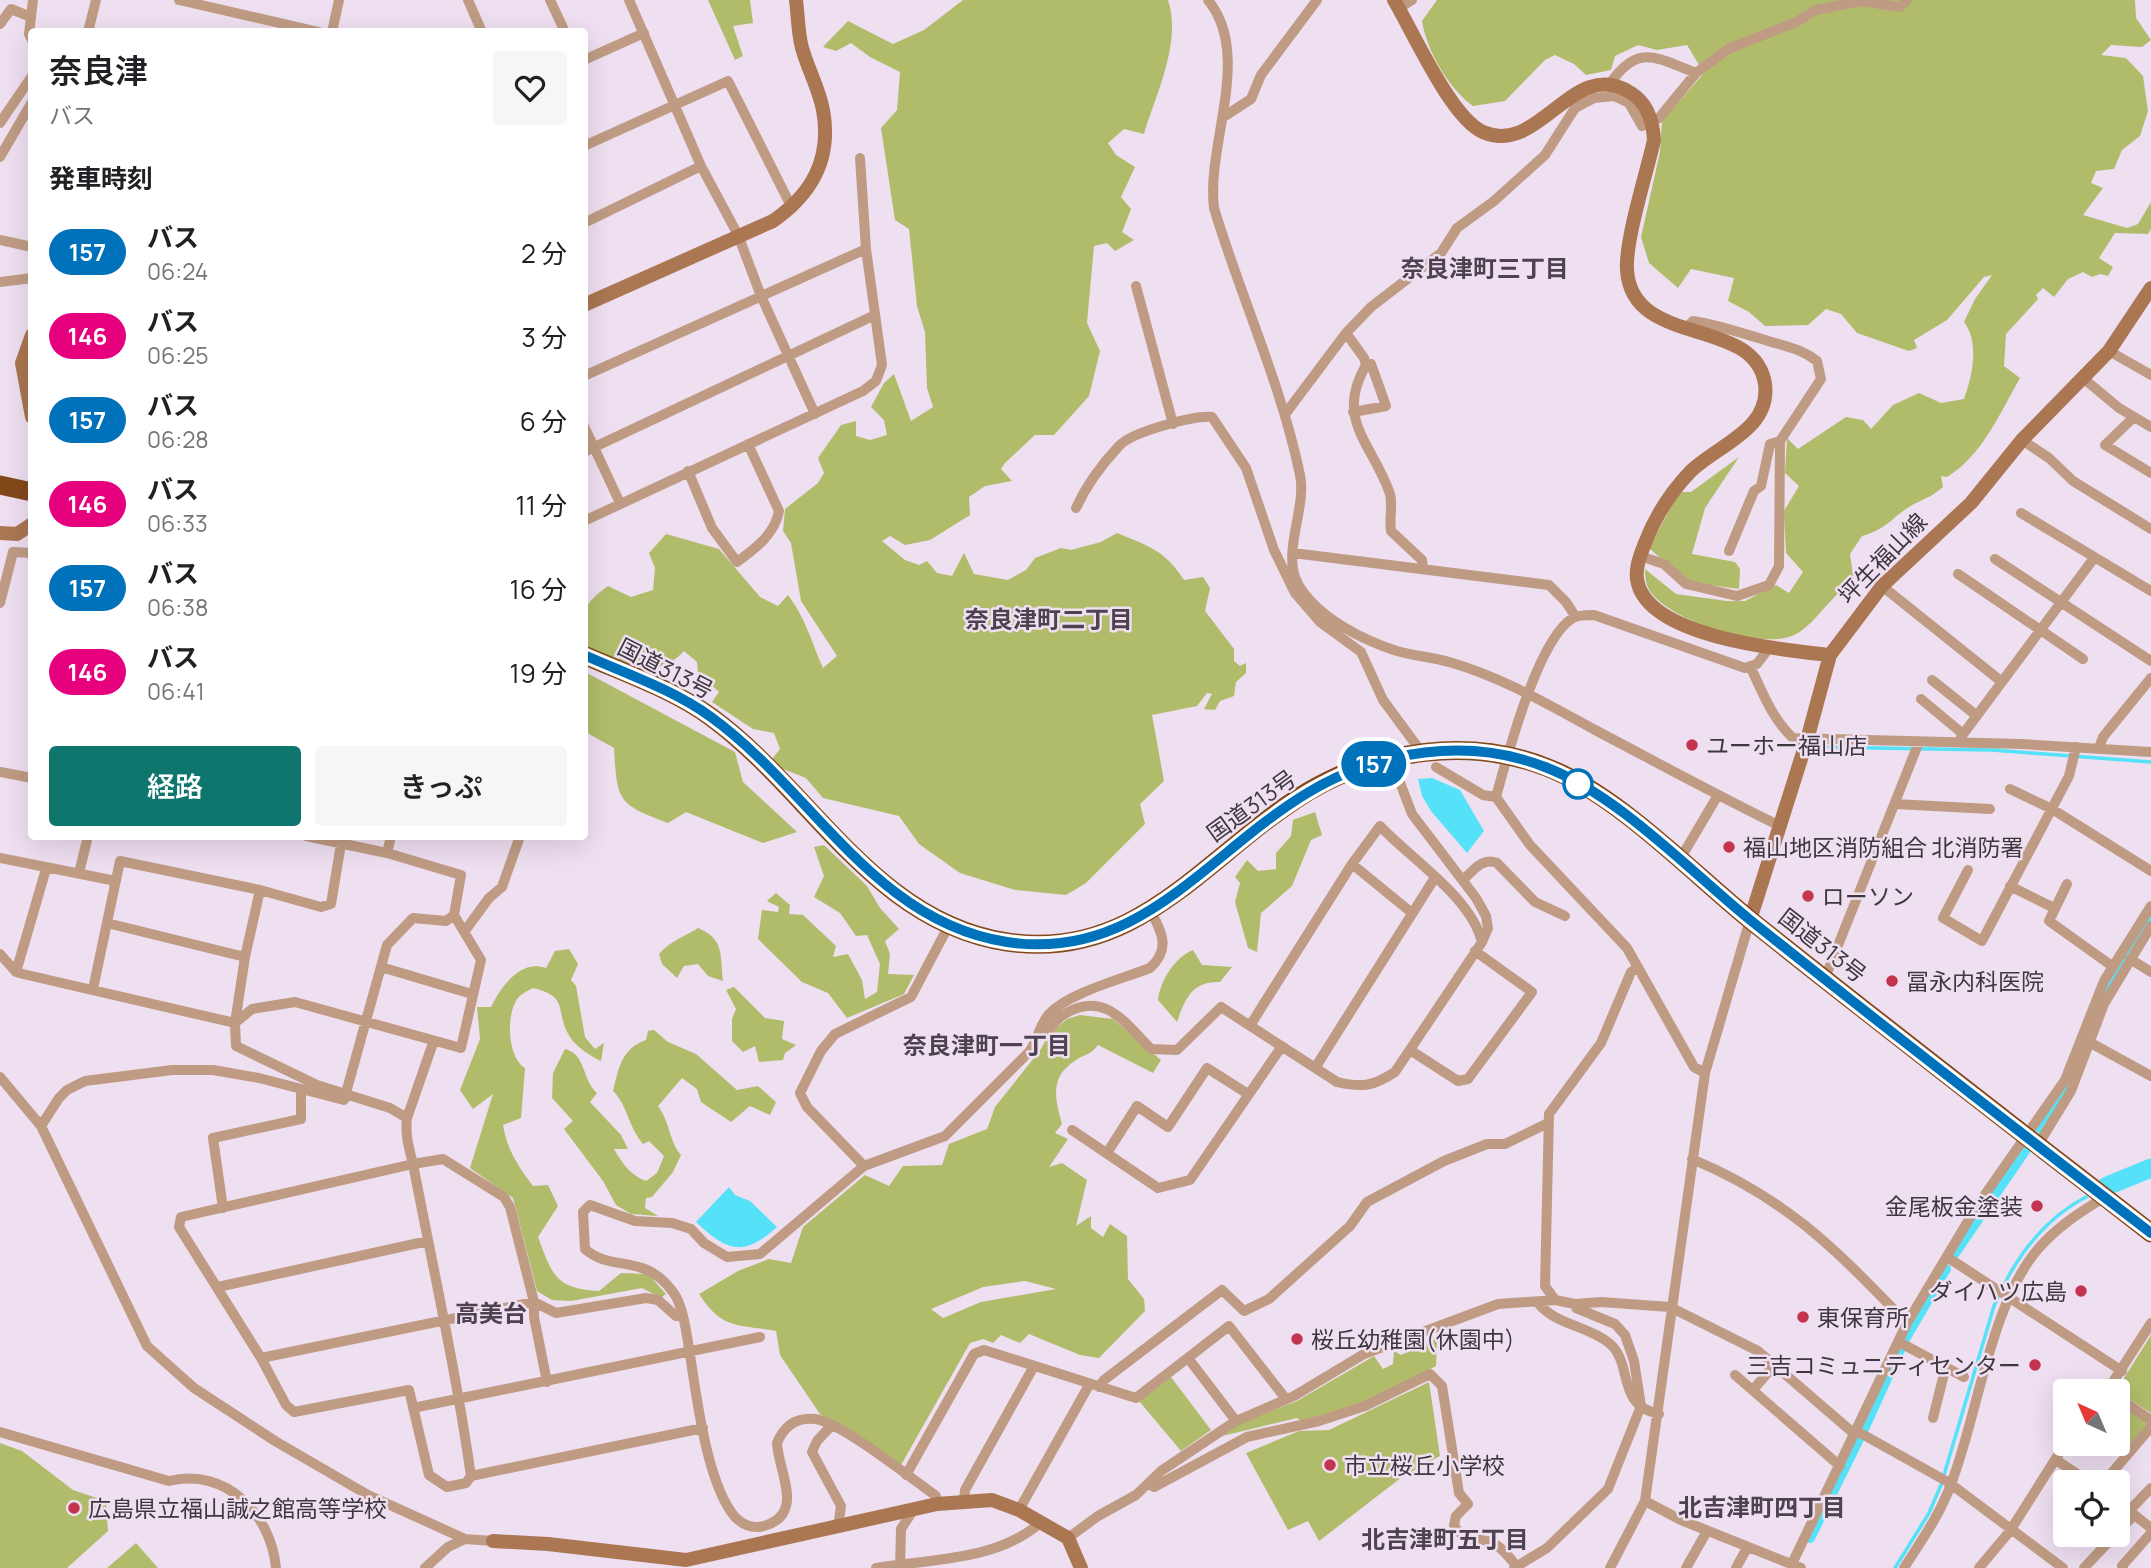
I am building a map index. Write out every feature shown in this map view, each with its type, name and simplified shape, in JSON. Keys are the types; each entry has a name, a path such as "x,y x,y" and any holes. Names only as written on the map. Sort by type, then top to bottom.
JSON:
{"highway":[{"path":"0,485 28,491"},
{"name":"国道313号","path":"588,657 674,695 710,717 747,748 875,877 923,912 949,925 1006,942 1057,945 1104,934 1151,912 1284,807 1342,775 1391,759 1457,749 1507,755 1549,768 1591,791 1637,824 1751,920 2151,1233"}],"street":[{"path":"31,28 33,0"},
{"path":"89,28 96,0"},
{"path":"180,0 302,28"},
{"path":"333,28 339,0"},
{"path":"468,0 478,28"},
{"path":"550,0 563,28"},
{"path":"629,0 701,166 738,235 761,296 815,414"},
{"path":"588,303 773,220 792,208 810,187 825,141 823,111 802,47 796,0"},
{"path":"1208,0 1226,33 1225,116 1212,174 1214,208 1286,413 1302,496 1293,553 1294,574 1300,587 1318,610 1350,629 1399,652 1450,662 1528,691 1780,826"},
{"path":"1225,116 1251,99 1261,75 1317,0"},
{"path":"1286,413 1346,333 1371,307 1441,253 1457,228 1494,201 1545,155 1575,108 1594,98 1614,96 1629,103 1642,125 1659,118 1696,73 1728,49 1796,22 1816,10 1861,1 1900,7 1907,0"},
{"path":"1401,3 1457,110 1479,130 1494,136 1524,130 1538,123 1576,93 1591,86 1609,85 1633,94 1643,104 1651,122 1654,140 1627,269 1637,299 1661,319 1734,345 1753,358 1765,383 1765,399 1752,424 1710,455 1675,490 1651,526 1636,569 1638,585 1645,598 1676,621 1718,636 1769,648 1830,655"},
{"path":"0,24 11,9 31,17"},
{"path":"588,58 644,33"},
{"path":"1609,85 1622,66 1638,57 1654,57 1696,73"},
{"path":"588,144 728,81 792,208"},
{"path":"0,123 28,82"},
{"path":"0,157 28,109"},
{"path":"588,519 863,391 876,381 883,365 866,249 860,158"},
{"path":"588,221 701,166"},
{"path":"0,240 28,246"},
{"path":"588,374 866,249"},
{"path":"0,282 28,278"},
{"path":"1136,286 1173,424"},
{"name":"坪生福山線","path":"1751,920 1807,740 1830,655 1882,586 1972,503 2022,440 2109,351 2148,297"},
{"path":"620,503 589,449 875,315"},
{"path":"1640,556 1664,564 1686,584 1737,596 1769,585 1779,566 1780,441 1821,379 1817,360 1799,348 1729,327 1693,321 1686,328"},
{"path":"1346,333 1366,365 1355,384 1353,412 1369,455 1377,463 1390,496 1391,531 1422,560 1423,567"},
{"path":"28,346 22,363 28,396"},
{"path":"2109,351 2151,375"},
{"path":"1353,412 1386,406 1371,364 1366,365"},
{"path":"2083,378 2151,427"},
{"path":"1076,508 1087,483 1119,445 1138,435 1173,424 1203,416 1212,417 1246,468 1273,550 1295,593 1320,622 1361,652 1383,700 1417,746"},
{"path":"2134,417 2105,445 2151,473"},
{"path":"2022,440 2049,458 2073,481 2151,529"},
{"path":"1729,551 1754,491 1761,486 1770,444 1780,441"},
{"path":"688,471 712,528 737,562 758,547 778,519 779,511 748,444"},
{"path":"2021,513 2151,592"},
{"path":"0,533 17,534 28,527"},
{"path":"0,603 13,552 28,553"},
{"path":"1293,553 1423,567 1549,585 1566,602 1574,616"},
{"path":"1962,739 2094,558"},
{"path":"1995,559 2151,661"},
{"path":"1958,574 2083,659"},
{"path":"1882,586 2002,682"},
{"path":"1496,797 1507,755 1538,665 1564,626 1574,616 1594,615 1745,667 1757,664 1769,648"},
{"path":"1750,666 1783,729 1793,738 1917,746 1962,739 2074,753 2099,748 2151,752"},
{"path":"2099,748 2103,737 2151,678"},
{"path":"1932,680 1977,716"},
{"path":"1921,699 1962,739"},
{"path":"1825,978 1917,746"},
{"path":"1968,870 1943,918 1982,941 2069,776 2074,753"},
{"path":"1038,1035 1045,1035 1063,1015 1097,1005 1111,1009 1151,1049 1177,1050 1221,1007 1337,1082 1364,1087 1376,1085 1395,1072 1488,928 1486,916 1463,880 1412,814 1391,759"},
{"path":"1436,767 1483,795 1496,797 1530,845 1592,907 1627,948 1694,1067 1705,1073"},
{"path":"0,772 28,777"},
{"path":"2010,789 2052,809 2151,871"},
{"path":"1679,861 1718,795"},
{"path":"1895,804 1990,809"},
{"path":"1251,1024 1352,864 1380,826 1467,909 1478,926 1478,946 1532,992 1468,1079 1458,1081 1410,1050"},
{"path":"79,873 88,840"},
{"path":"235,1023 252,1009 295,1002 461,1048 481,960 454,915 461,875 387,853 324,840"},
{"path":"387,853 390,840"},
{"path":"464,933 489,898 502,887 519,840"},
{"path":"93,989 120,861 260,890 321,907 331,904 341,844"},
{"path":"0,858 116,881"},
{"path":"1463,880 1484,861 1497,863 1535,902 1565,916"},
{"path":"1352,864 1412,912"},
{"path":"16,972 46,869"},
{"path":"1315,1068 1434,879"},
{"path":"2067,884 2049,921 2112,966"},
{"path":"2010,886 2054,908"},
{"path":"260,890 245,957 235,1023 236,1046 317,1085 390,1108 407,1118"},
{"path":"2032,1140 2065,1080 2112,966 2151,906"},
{"path":"937,1504 936,1496 831,1426 814,1419 802,1420 789,1424 777,1443 789,1495 786,1509 778,1519 761,1527 743,1524 727,1505 703,1428 690,1352 674,1293 649,1268 593,1256 585,1249 583,1212 590,1205 635,1221 672,1223 691,1229 704,1243 727,1257 761,1254 864,1166 945,1136 1029,1052 1040,1026 1056,1007 1150,968 1161,957 1165,948 1160,927 1151,912"},
{"path":"41,1126 67,1090 98,1080 172,1070 213,1070 259,1078 344,1100 387,945 413,918 446,921 454,915"},
{"path":"1610,1568 1645,1501 1659,1415 1670,1307 1705,1073 1751,920"},
{"path":"107,923 245,957"},
{"path":"864,1166 807,1107 800,1093 821,1051 835,1034 911,997 949,925"},
{"path":"1645,1501 1707,1531 1794,1567 1840,1466 1903,1344 1908,1323 1977,1206 2071,1091 2104,1003 2151,926"},
{"path":"0,954 16,972 235,1023"},
{"path":"2130,959 2151,972"},
{"path":"381,967 472,994"},
{"path":"1555,1300 1545,1286 1548,1124 1555,1101 1601,1043 1632,972 1638,967"},
{"path":"433,1042 407,1118 405,1132 460,1399 471,1476"},
{"path":"2089,1042 2151,1076"},
{"path":"1072,1130 1158,1188 1190,1180 1282,1046"},
{"path":"1107,1153 1138,1106 1168,1127 1207,1068 1248,1094"},
{"path":"0,1077 41,1126 147,1346 194,1388 275,1441 368,1495 465,1539 548,1544 664,1564 912,1512 937,1504 992,1500 1019,1510 1068,1538 1081,1568"},
{"path":"223,1208 213,1138 301,1119 301,1090"},
{"path":"906,1475 974,1354 984,1350 1136,1398 1229,1326 1234,1317 1269,1299 1350,1226 1367,1202 1444,1161 1487,1144 1505,1143 1548,1124"},
{"path":"547,1381 534,1317 534,1302 510,1207 504,1197 443,1158 181,1217 179,1227 261,1358 286,1405 294,1412 409,1390 429,1475 447,1487 466,1483 471,1476 703,1428"},
{"path":"1692,1159 1758,1190 1805,1222 1908,1323"},
{"path":"1904,1568 1936,1518 2008,1298 2036,1251 2067,1220 2105,1197"},
{"path":"218,1287 428,1241"},
{"path":"1947,1257 2122,1371"},
{"path":"1019,1510 1094,1386 1222,1290 1244,1311"},
{"path":"261,1358 534,1302 556,1313 646,1298 658,1300 676,1316 681,1315"},
{"path":"1068,1538 1098,1516 1136,1496 1161,1471 1236,1421 1286,1399 1364,1354 1498,1304 1555,1300 1575,1304 1601,1302 1670,1307 1758,1351 1851,1432 1857,1432 1949,1483 2063,1568"},
{"path":"1538,1303 1563,1323 1609,1343 1616,1352 1627,1391 1645,1412 1659,1415"},
{"path":"1149,1483 1154,1487 1247,1437 1319,1421 1365,1406 1430,1374 1442,1386 1459,1493 1468,1504 1456,1516 1454,1525 1466,1538 1491,1542 1501,1549 1516,1567 1547,1548 1608,1489 1641,1406 1634,1361 1625,1335 1615,1324 1576,1308 1575,1304"},
{"path":"2116,1379 2151,1323"},
{"path":"1229,1326 1286,1399"},
{"path":"414,1408 760,1337"},
{"path":"1903,1344 1964,1377"},
{"path":"1188,1358 1236,1421"},
{"path":"1753,1390 1774,1365"},
{"path":"964,1501 965,1490 1034,1366"},
{"path":"1933,1418 1946,1366"},
{"path":"1735,1375 1840,1466"},
{"path":"2130,1406 2151,1420"},
{"path":"831,1426 817,1441 812,1452 841,1506 838,1528"},
{"path":"2114,1470 2151,1427"},
{"path":"0,1432 169,1481 192,1477 212,1480 232,1490 255,1512 272,1542 276,1568"},
{"path":"1979,1568 2010,1531 2058,1456"},
{"path":"2056,1460 2071,1470"},
{"path":"2130,1516 2151,1488"},
{"path":"900,1566 901,1529 912,1512"},
{"path":"2123,1568 2151,1530 2132,1513"},
{"path":"876,1568 991,1550 1032,1531 1041,1522"},
{"path":"1686,1568 1707,1531"},
{"path":"425,1568 448,1547 465,1539"},
{"path":"2084,1568 2104,1547"},
{"path":"1736,1568 1747,1548"}],"green space":[{"path":"708,0 750,0 753,23 733,26 743,56 735,60"},
{"path":"963,0 1168,0 1171,16 1172,33 1166,68 1144,134 1124,129 1108,143 1116,155 1135,167 1121,197 1131,209 1122,232 1134,240 1115,251 1107,243 1094,246 1087,323 1100,351 1089,396 1054,435 1035,435 1005,463 1001,469 1012,481 985,486 969,497 970,515 930,540 905,545 890,536 882,541 905,560 919,565 927,561 937,573 952,576 964,553 974,574 1008,580 1026,570 1035,558 1061,548 1071,550 1101,542 1117,533 1163,555 1184,580 1203,577 1210,588 1205,611 1234,649 1234,661 1240,666 1246,663 1246,673 1236,682 1234,696 1220,701 1215,710 1204,709 1212,694 1207,693 1197,706 1152,715 1164,781 1140,804 1145,824 1086,883 1066,895 1015,890 960,873 919,844 899,816 823,798 806,778 783,769 772,759 780,749 774,733 753,729 712,702 719,692 698,673 697,662 684,651 660,667 648,668 623,662 588,646 588,605 592,599 608,586 631,597 653,590 655,568 649,553 666,534 719,549 760,597 778,606 788,595 804,622 823,668 837,656 801,601 791,543 783,531 785,509 818,483 824,473 818,458 841,425 856,421 856,436 870,440 887,435 884,420 871,407 884,383 894,374 911,421 933,407 927,388 925,332 917,306 909,229 895,220 881,128 897,110 900,72 870,57 851,43 836,51 823,47 848,21 893,44 924,30"},
{"path":"1437,0 2135,0 2136,18 2151,40 2142,47 2111,45 2101,55 2126,58 2143,76 2148,111 2140,136 2122,150 2114,169 2096,171 2091,183 2103,188 2083,215 2127,228 2138,224 2151,202 2151,229 2148,234 2115,233 2099,258 2113,267 2108,276 2100,274 2092,277 2083,272 2068,279 2054,297 2043,288 2036,295 2038,299 2006,334 2004,366 2020,378 1980,446 1959,468 1947,477 1941,476 1943,487 1933,495 1907,508 1885,526 1862,536 1850,554 1854,582 1838,594 1805,628 1783,638 1764,639 1721,632 1680,615 1664,605 1648,588 1645,569 1676,594 1745,601 1776,585 1789,593 1803,572 1786,553 1784,511 1799,486 1785,473 1787,438 1798,449 1846,417 1863,420 1871,429 1893,405 1919,393 1941,403 1964,399 1972,371 1973,350 1969,330 1964,322 1975,299 1992,275 1984,277 1947,320 1914,340 1917,348 1909,351 1857,333 1841,314 1826,309 1808,325 1765,326 1749,312 1728,301 1734,278 1691,269 1678,288 1649,263 1641,237 1660,152 1662,121 1704,73 1687,45 1657,50 1638,45 1615,56 1611,70 1586,75 1574,64 1555,55 1545,60 1505,101 1473,106 1447,79 1425,33 1422,21"},
{"path":"1739,457 1705,508 1692,554 1735,562 1740,569 1739,589 1687,582 1649,548 1679,492 1691,492"},
{"path":"588,674 735,752 743,782 797,832 763,843 686,812 668,823 639,811 623,799 619,790 614,748 589,734"},
{"path":"1315,812 1322,835 1311,840 1292,886 1261,913 1257,952 1248,948 1235,902 1240,883 1235,877 1247,860 1258,871 1276,869 1276,853 1291,836 1293,820"},
{"path":"824,845 867,886 880,908 899,929 885,941 890,954 888,974 914,975 904,994 847,1018 828,993 802,982 758,939 762,910 778,912 779,907 767,901 776,893 790,905 789,914 803,915 836,946 833,957 848,954 862,980 865,999 877,992 880,964 867,935 856,936 840,913 814,897 824,876 814,847"},
{"path":"698,928 713,937 720,949 723,981 708,976 698,964 684,966 677,978 662,964 659,954 663,950"},
{"path":"569,949 578,964 571,980 576,986 585,1037 595,1049 604,1043 601,1061 572,1040 565,1028 560,1006 553,996 533,988 521,995 513,1008 510,1037 515,1056 525,1068 521,1118 503,1125 507,1142 533,1186 548,1185 558,1206 538,1237 547,1261 557,1277 573,1287 599,1291 621,1273 648,1274 666,1294 661,1298 642,1288 571,1301 552,1300 537,1291 513,1198 470,1168 493,1094 473,1109 460,1090 480,1039 477,1007 491,1007 506,983 520,971 528,967 546,968 555,951"},
{"path":"1193,950 1202,965 1232,967 1220,982 1210,982 1191,993 1177,1022 1158,1000 1159,993 1175,964"},
{"path":"734,987 765,1018 784,1021 782,1039 796,1045 785,1053 783,1060 759,1062 755,1046 743,1052 732,1041 732,1019 736,1009 726,990"},
{"path":"1080,1015 1113,1019 1161,1060 1153,1073 1098,1045 1067,1067 1061,1074 1056,1089 1062,1124 1055,1133 1068,1139 1049,1167 1062,1163 1087,1180 1076,1226 1091,1216 1091,1228 1103,1237 1110,1224 1127,1236 1128,1279 1144,1299 1145,1311 1099,1358 1080,1355 1029,1334 1020,1343 1001,1335 993,1343 983,1339 970,1343 901,1465 820,1414 780,1355 776,1331 741,1326 723,1320 707,1306 699,1294 738,1271 769,1259 791,1263 803,1227 865,1175 889,1186 903,1166 942,1165 949,1144 987,1129 995,1107 1041,1049 1049,1034 1067,1019","holes":["1025,1281 1056,1289 981,1302 943,1318 931,1309 983,1287"]},
{"path":"654,1030 668,1042 696,1054 737,1090 758,1086 776,1102 770,1115 750,1106 731,1122 701,1102 697,1089 682,1078 658,1106 681,1155 673,1172 652,1197 646,1198 645,1208 658,1216 631,1214 616,1205 603,1181 564,1129 573,1121 552,1098 553,1073 565,1049 577,1056 597,1093 590,1102 621,1135 628,1149 614,1149 617,1154 631,1172 646,1181 657,1173 664,1156 649,1141 643,1144 613,1091 619,1067 626,1054 646,1040 648,1031"},
{"path":"2151,1335 2151,1413 2130,1400 2130,1379 2124,1379"},
{"path":"1437,1338 1436,1366 1371,1399 1319,1418 1301,1421 1297,1418 1218,1437 1240,1423 1297,1401 1374,1356 1383,1369 1393,1364 1394,1351 1401,1355"},
{"path":"1171,1377 1211,1430 1181,1451 1139,1401"},
{"path":"1429,1382 1440,1456 1402,1477 1319,1541 1308,1521 1288,1530 1246,1453 1299,1431 1329,1430"},
{"path":"2130,1411 2148,1423 2130,1445"},
{"path":"0,1443 22,1451 73,1490 106,1501 108,1531 67,1568 0,1568"},
{"path":"136,1543 158,1568 107,1568"}],"water":[{"path":"1432,778 1460,790 1484,831 1467,853 1431,811 1422,796 1418,779"},
{"path":"729,1187 735,1195 750,1201 777,1227 765,1237 745,1247 726,1244 707,1232 696,1222"}],"waterway":[{"path":"1815,747 1992,750 2151,762"},
{"path":"2100,1003 2151,917"},
{"path":"2040,1128 2066,1090 2072,1073"},
{"path":"1953,1256 2027,1148"},
{"path":"2107,1186 2151,1168"},
{"path":"1895,1568 1929,1513 1941,1485 1994,1306 2010,1273 2043,1230 2070,1206 2086,1197"},
{"path":"1864,1429 1905,1339 1946,1269"},
{"path":"1810,1538 1859,1439"}],"bus line":[{"name":"157","path":"588,657 674,695 730,732 875,877 923,912 949,925 1006,942 1057,945 1082,941 1128,924 1173,896 1284,807 1315,788 1368,765 1457,749 1507,755 1549,768 1591,791 1637,824 1751,920 2151,1233"}],"place":[{"name":"ユーホー福山店","path":"1692,745"},
{"name":"福山地区消防組合 北消防署","path":"1729,847"},
{"name":"ローソン","path":"1808,896"},
{"name":"冨永内科医院","path":"1892,981"},
{"name":"金尾板金塗装","path":"2037,1206"},
{"name":"ダイハツ広島","path":"2081,1291"},
{"name":"東保育所","path":"1803,1317"},
{"name":"桜丘幼稚園(休園中)","path":"1297,1339"},
{"name":"三吉コミュニティセンター","path":"2035,1365"},
{"name":"市立桜丘小学校","path":"1330,1465"},
{"name":"広島県立福山誠之館高等学校","path":"74,1508"}],"district":[{"name":"奈良津町三丁目","path":"1485,267"},
{"name":"奈良津町二丁目","path":"1049,618"},
{"name":"奈良津町一丁目","path":"987,1044"},
{"name":"高美台","path":"491,1312"},
{"name":"北吉津町四丁目","path":"1762,1506"},
{"name":"北吉津町五丁目","path":"1445,1538"}]}
